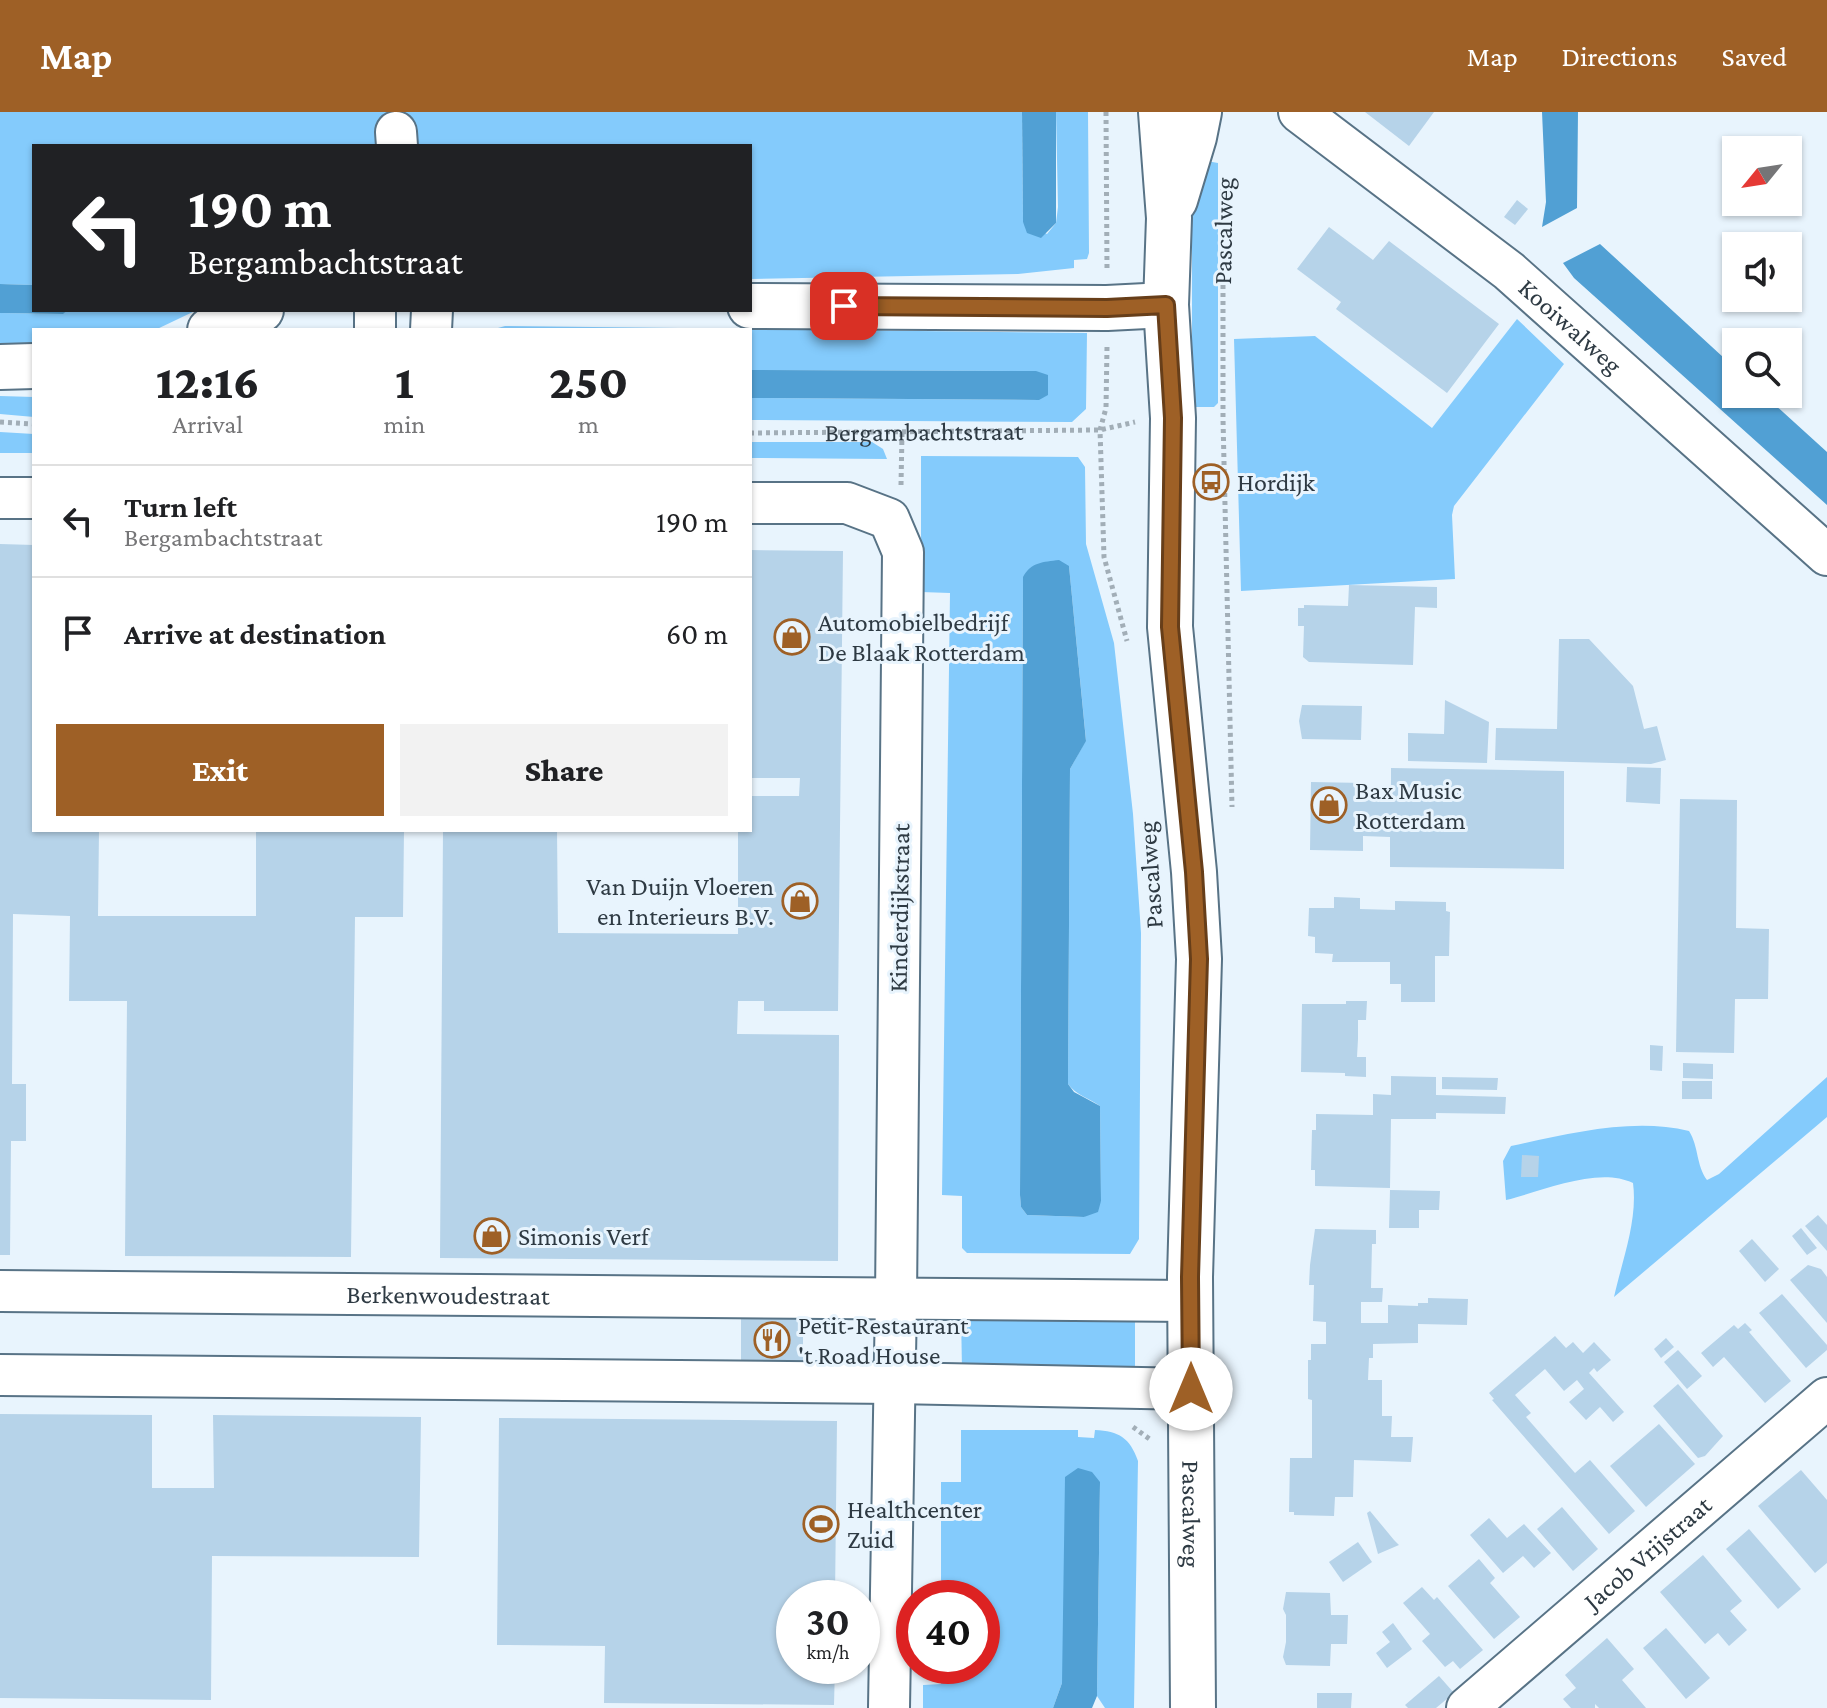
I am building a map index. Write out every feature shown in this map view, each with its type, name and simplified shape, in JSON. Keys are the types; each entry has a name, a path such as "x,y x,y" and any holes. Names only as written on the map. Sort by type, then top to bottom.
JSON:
{"street":[{"name":"Pascalweg","path":"1161,112 1169,218 1166,305 1173,418 1170,627 1194,872 1199,959 1190,1301 1172,1390 1193,1708"},
{"name":"Pascalweg","path":"1169,218 1199,112"},
{"name":"Kooiwalweg","path":"1299,112 1509,271 1827,555"},
{"path":"752,306 1107,308 1166,305"},
{"path":"215,328 256,312"},
{"path":"0,367 32,366"},
{"path":"0,498 32,498"},
{"path":"752,503 847,503 889,519"},
{"name":"Kinderdijkstraat","path":"889,519 903,552 896,1299"},
{"name":"Berkenwoudestraat","path":"0,1291 1190,1301"},
{"path":"889,1708 896,1299"},
{"path":"0,1375 894,1383 1172,1390"},
{"name":"Jacob Vrijstraat","path":"1467,1708 1827,1398"}],"path":[{"path":"1106,112 1106,129"},
{"name":"Pascalweg","path":"1223,183 1223,419"},
{"path":"0,422 32,424"},
{"name":"Bergambachtstraat","path":"752,433 1100,430 1104,557 1131,653"},
{"path":"889,519 901,496 902,433"},
{"name":"Pascalweg","path":"1153,1441 1172,1390"}],"shaded area":[{"path":"0,112 1022,112 1023,222 1047,234 1056,223 1058,207 1056,112 1088,112 1089,253 1087,259 1074,260 1074,268 1018,274 752,279 752,144 32,144 32,285 0,284"},
{"path":"1022,112 1056,112 1056,223 1041,238 1027,233 1023,222"},
{"path":"1542,112 1578,112 1577,208 1542,227 1546,202"},
{"path":"1201,160 1218,163 1218,403 1214,407 1192,405 1192,220"},
{"path":"1600,244 1722,356 1722,408 1778,408 1827,452 1827,505 1574,278 1563,263"},
{"path":"0,284 32,285 32,312 66,312 63,314 0,313"},
{"path":"193,312 159,328 32,328 32,347 0,346 0,313"},
{"path":"1517,319 1564,364 1454,506 1455,579 1241,591 1234,339 1315,336 1432,428"},
{"path":"505,326 671,328 498,328"},
{"path":"752,329 1087,333 1086,409 1072,422 752,420 752,398 1039,400 1036,371 752,370"},
{"path":"752,370 1036,371 1048,375 1048,395 1039,400 752,398"},
{"path":"0,396 32,397 32,417 0,414"},
{"path":"0,432 32,434 32,453 0,453"},
{"path":"752,442 872,442 883,449 887,459 752,458"},
{"path":"921,456 1078,457 1085,467 1086,544 1114,643 1133,814 1141,933 1139,1239 1130,1254 967,1253 962,1248 962,1196 942,1195 950,593 921,592","holes":["1069,566 1086,740 1070,769 1068,1084 1100,1106 1101,1201 1084,1217 1027,1215 1021,1207 1020,1195 1023,577"]},
{"path":"1059,560 1069,566 1086,741 1070,769 1068,1084 1074,1092 1100,1106 1101,1201 1098,1212 1084,1217 1027,1215 1021,1207 1020,1195 1023,577 1034,566"},
{"path":"1827,1077 1827,1117 1614,1297 1631,1226 1633,1183 1619,1178 1587,1179 1506,1200 1503,1161 1511,1146 1623,1126 1689,1131 1707,1180 1719,1174"},
{"path":"961,1314 1135,1315 1135,1369 962,1370"},
{"path":"961,1430 1078,1430 1078,1437 1094,1438 1095,1430 1117,1434 1127,1441 1138,1461 1134,1708 1105,1708 1097,1696 1100,1482 1062,1683 1053,1708 923,1708 923,1685 1000,1684 1000,1580 941,1580 941,1482 961,1482"},
{"path":"1078,1468 1092,1472 1100,1482 1097,1696 1092,1708 1053,1708 1062,1683 1065,1477"}],"building":[{"path":"1365,112 1434,112 1409,146"},
{"path":"1517,200 1528,209 1515,225 1504,217"},
{"path":"1329,227 1373,260 1389,241 1499,324 1447,393 1336,309 1341,302 1297,269"},
{"path":"0,544 32,545 32,832 99,832 98,916 256,916 256,832 404,832 403,917 355,917 351,1257 125,1256 127,1001 69,1001 70,916 13,914 12,1084 26,1084 26,1141 11,1141 10,1255 0,1255"},
{"path":"752,550 843,551 838,1011 764,1011 764,1001 738,1001 737,1034 839,1035 838,1261 440,1258 443,832 557,832 558,933 738,934 738,832 752,832 752,796 799,796 800,778 752,778"},
{"path":"1349,585 1437,587 1437,608 1415,607 1413,665 1309,662 1303,657 1304,626 1298,626 1298,608 1304,608 1304,605 1348,606"},
{"path":"1559,639 1589,639 1633,686 1644,729 1657,726 1666,760 1651,764 1495,760 1496,728 1557,729"},
{"path":"1445,700 1489,722 1487,763 1408,761 1408,733 1444,734"},
{"path":"1302,705 1362,706 1361,740 1302,739 1299,721"},
{"path":"1627,767 1661,768 1660,804 1626,802"},
{"path":"1391,768 1564,771 1564,869 1390,867 1390,837 1363,836 1363,851 1310,850 1311,782 1364,783 1363,798 1391,799"},
{"path":"1680,799 1737,800 1736,928 1769,929 1768,999 1735,999 1734,1053 1676,1052"},
{"path":"1334,897 1360,898 1360,909 1395,910 1395,901 1446,902 1446,911 1450,912 1449,956 1435,956 1435,1002 1401,1002 1401,984 1390,984 1390,962 1332,962 1333,954 1315,953 1315,937 1308,936 1309,908 1334,908"},
{"path":"1346,1001 1367,1001 1366,1020 1358,1020 1357,1057 1366,1057 1366,1077 1301,1072 1302,1004 1346,1004"},
{"path":"1650,1045 1663,1046 1662,1071 1650,1070"},
{"path":"1683,1063 1713,1064 1713,1079 1683,1078"},
{"path":"1391,1076 1436,1077 1436,1095 1506,1097 1505,1114 1436,1113 1436,1119 1391,1119 1390,1188 1315,1186 1315,1170 1311,1170 1312,1130 1316,1130 1316,1114 1373,1115 1373,1094 1391,1095"},
{"path":"1442,1077 1498,1078 1497,1090 1442,1089"},
{"path":"1682,1081 1712,1081 1712,1099 1682,1099"},
{"path":"1522,1155 1539,1156 1538,1177 1521,1177"},
{"path":"1390,1190 1440,1191 1439,1210 1419,1210 1419,1228 1389,1228"},
{"path":"1818,1215 1827,1225 1827,1251 1805,1226"},
{"path":"1801,1228 1817,1248 1807,1255 1792,1236"},
{"path":"1315,1229 1376,1230 1376,1244 1372,1244 1371,1288 1383,1288 1382,1302 1361,1302 1361,1323 1388,1323 1388,1305 1418,1306 1418,1303 1428,1303 1428,1298 1468,1299 1467,1325 1418,1324 1418,1343 1373,1344 1368,1380 1382,1380 1382,1416 1392,1416 1391,1437 1413,1437 1411,1462 1354,1460 1353,1497 1335,1497 1334,1516 1294,1515 1294,1512 1289,1512 1290,1458 1312,1458 1312,1400 1308,1399 1311,1344 1326,1344 1326,1322 1313,1321 1314,1285 1309,1285"},
{"path":"1752,1239 1779,1269 1765,1282 1739,1251"},
{"path":"1808,1265 1821,1269 1827,1277 1827,1323 1790,1280"},
{"path":"1782,1294 1827,1345 1827,1350 1806,1368 1759,1313"},
{"name":"Petit-Restaurant 't Road House","path":"741,1316 803,1317 803,1365 741,1364"},
{"path":"1745,1323 1752,1330 1749,1332 1791,1381 1765,1403 1724,1357 1713,1367 1701,1353 1734,1325 1738,1329"},
{"path":"1555,1336 1566,1348 1573,1342 1583,1353 1594,1342 1611,1360 1597,1372 1594,1368 1589,1373 1624,1412 1613,1422 1600,1407 1586,1420 1569,1402 1584,1389 1577,1380 1564,1391 1545,1369 1515,1395 1531,1413 1526,1417 1575,1473 1590,1460 1635,1511 1609,1534 1489,1393"},
{"path":"1666,1338 1674,1347 1661,1358 1654,1349"},
{"path":"1678,1350 1702,1376 1687,1389 1664,1362"},
{"path":"1678,1384 1723,1436 1705,1456 1698,1458 1653,1406"},
{"path":"0,1414 152,1415 152,1488 214,1488 213,1415 421,1417 419,1557 212,1556 211,1700 0,1698"},
{"path":"499,1418 837,1421 835,1580 776,1580 776,1684 835,1684 834,1705 604,1703 605,1646 497,1645"},
{"path":"1659,1424 1695,1464 1646,1507 1610,1466"},
{"path":"1801,1470 1827,1500 1827,1563 1815,1573 1758,1506"},
{"path":"1562,1507 1598,1549 1573,1571 1537,1529"},
{"path":"1370,1511 1399,1545 1378,1554 1367,1513"},
{"path":"1489,1518 1507,1538 1524,1524 1551,1553 1534,1568 1523,1556 1503,1573 1470,1535"},
{"path":"1749,1529 1801,1589 1778,1609 1726,1549"},
{"path":"1358,1542 1372,1562 1343,1582 1329,1562"},
{"path":"1703,1555 1742,1601 1730,1611 1747,1630 1729,1646 1718,1633 1705,1644 1660,1592"},
{"path":"1479,1559 1495,1578 1490,1583 1520,1617 1494,1639 1448,1586"},
{"path":"1422,1587 1434,1600 1437,1597 1483,1650 1460,1669 1453,1661 1445,1667 1422,1641 1430,1634 1403,1603"},
{"path":"1286,1592 1330,1593 1331,1615 1348,1615 1347,1644 1331,1644 1330,1666 1286,1665 1283,1657 1286,1615 1283,1609"},
{"path":"1393,1623 1412,1649 1387,1668 1376,1653 1390,1642 1382,1632"},
{"path":"1666,1628 1710,1678 1686,1699 1643,1648"},
{"path":"1607,1638 1634,1669 1622,1680 1646,1708 1599,1708 1595,1704 1595,1708 1571,1708 1563,1699 1576,1688 1565,1675"},
{"path":"1439,1676 1454,1693 1436,1708 1408,1708 1405,1705"},
{"path":"1317,1693 1352,1693 1351,1708 1317,1708"}],"place":[{"name":"Hordijk","path":"1211,482"},
{"name":"Automobielbedrijf De Blaak Rotterdam","path":"792,637"},
{"name":"Bax Music Rotterdam","path":"1329,805"},
{"name":"Van Duijn Vloeren en Interieurs B.V.","path":"800,901"},
{"name":"Simonis Verf","path":"492,1236"},
{"name":"Petit-Restaurant 't Road House","path":"772,1340"},
{"name":"Healthcenter Zuid","path":"821,1524"}],"route":[{"path":"844,306 1107,308 1166,305 1173,418 1170,627 1194,872 1199,959 1190,1277 1191,1389"}]}
